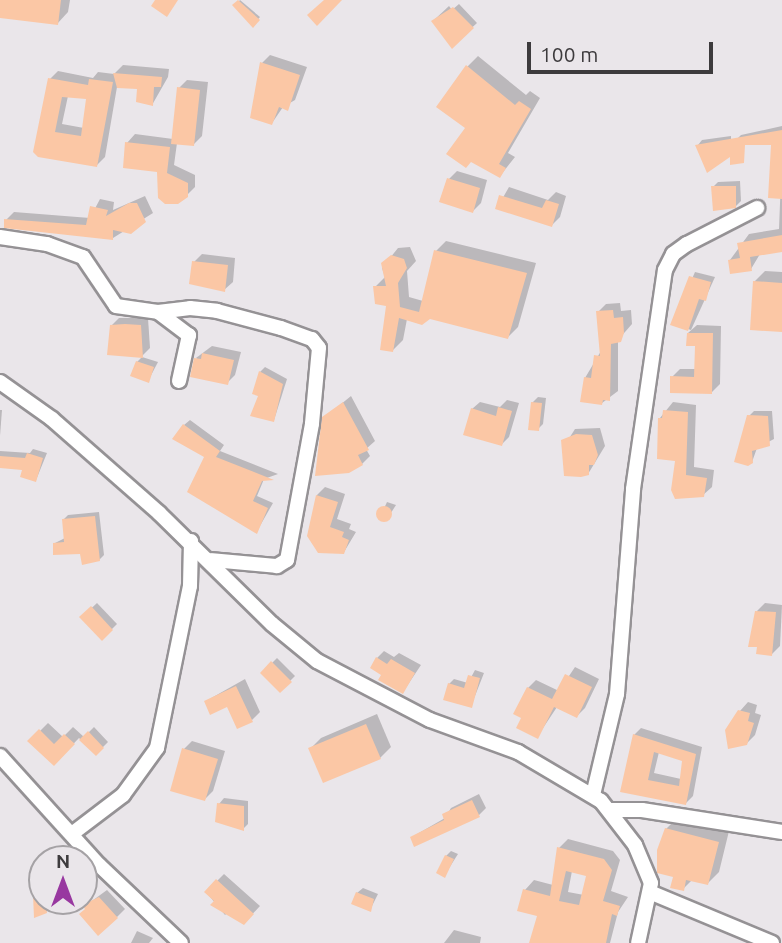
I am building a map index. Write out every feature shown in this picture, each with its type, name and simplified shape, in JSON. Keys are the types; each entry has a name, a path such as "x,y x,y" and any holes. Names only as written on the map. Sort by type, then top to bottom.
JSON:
{"street":[{"path":"593,795 617,694 633,489 665,270 673,254 687,244 757,208"},
{"path":"0,237 47,244 83,257 112,304 158,312 190,308 217,311 312,339 320,351 287,561 278,566 211,560"},
{"path":"158,312 189,335 178,381"},
{"path":"0,382 52,419 191,541 272,624 346,680 430,720 518,752 593,795 610,810 647,869 652,892 638,943"},
{"path":"73,833 123,795 157,748 190,586 191,541"},
{"path":"0,756 73,833 99,865 181,943"},
{"path":"610,810 642,810 782,832"},
{"path":"652,892 772,943"}],"building":[{"path":"0,0 61,0 58,25 0,18"},
{"path":"155,0 178,0 167,17 151,6"},
{"path":"238,0 260,20 253,28 232,5"},
{"path":"324,0 342,0 317,26 307,15"},
{"path":"453,7 474,28 452,49 431,21"},
{"path":"260,62 300,75 288,111 279,107 272,125 250,118"},
{"path":"466,65 515,105 519,101 531,109 499,164 506,168 500,178 471,162 466,168 446,154 465,128 436,107"},
{"path":"113,73 162,77 161,87 154,87 153,106 136,102 137,89 117,88"},
{"path":"48,78 88,85 89,79 113,82 97,167 38,157 33,152","holes":["62,97 86,99 81,136 55,132"]},
{"path":"177,87 200,90 194,146 171,144"},
{"path":"782,130 782,199 768,198 771,145 745,145 744,163 730,165 730,157 707,173 695,145"},
{"path":"125,142 170,147 167,173 188,183 188,197 178,204 165,204 158,198 157,172 123,168"},
{"path":"447,178 480,188 473,213 439,202"},
{"path":"711,186 736,186 736,208 713,211"},
{"path":"499,195 542,208 546,200 559,204 552,227 495,209"},
{"path":"129,203 137,203 146,222 131,234 113,230 113,240 4,228 4,219 86,225 90,206 108,210 106,216"},
{"path":"782,235 782,252 750,257 752,271 730,274 728,260 740,258 737,243"},
{"path":"434,250 527,273 508,339 430,319 422,325 399,318 393,352 380,350 386,306 375,304 373,286 386,286 381,263 391,255 404,259 407,268 398,283 400,307 419,312"},
{"path":"192,261 228,265 225,292 189,284"},
{"path":"689,276 711,282 706,301 699,299 688,331 670,325"},
{"path":"753,281 782,283 782,332 750,330"},
{"path":"613,310 614,318 623,317 624,333 621,342 611,344 610,401 603,400 602,405 580,402 584,377 591,378 594,355 600,356 596,311"},
{"path":"110,325 141,325 143,358 107,355"},
{"path":"687,333 713,333 712,394 670,393 670,376 694,377 695,346 686,346"},
{"path":"202,353 234,360 228,385 190,377 194,358 201,359"},
{"path":"136,361 154,367 149,383 130,376"},
{"path":"259,371 283,384 274,422 250,416 258,396 252,394"},
{"path":"343,402 369,450 358,455 363,465 349,473 315,476 322,417"},
{"path":"531,402 542,403 539,431 528,430"},
{"path":"498,407 512,411 502,446 463,435 471,408 496,416"},
{"path":"663,410 688,412 686,475 707,478 704,497 675,499 671,490 675,461 657,459 658,418 662,418"},
{"path":"747,415 768,416 770,446 752,451 753,463 748,466 734,462"},
{"path":"183,424 220,451 216,457 274,480 262,481 253,501 268,508 257,534 187,492 204,457 172,439"},
{"path":"576,434 592,435 598,455 594,465 589,465 589,475 564,476 561,440"},
{"path":"27,453 43,458 36,482 20,477 22,470 0,468 0,456 25,458"},
{"path":"316,495 338,502 330,527 344,532 342,537 349,540 344,554 318,553 307,536"},
{"path":"381,506 387,506 392,514 390,520 381,522 376,517 376,511"},
{"path":"95,516 100,561 82,565 80,554 53,555 53,543 64,542 62,519"},
{"path":"91,606 113,630 102,641 79,617"},
{"path":"755,611 776,612 772,656 756,654 757,647 748,647"},
{"path":"376,657 387,664 391,659 415,673 403,694 378,680 381,675 370,668"},
{"path":"271,661 292,682 280,693 260,673"},
{"path":"565,674 592,687 577,718 554,707 538,739 516,728 521,718 513,714 527,687 552,699"},
{"path":"468,675 480,678 472,708 443,700 448,683 464,688"},
{"path":"236,686 253,722 237,729 227,707 210,715 204,701"},
{"path":"738,710 750,713 748,721 754,723 747,745 728,749 725,730"},
{"path":"366,724 381,759 323,783 308,748"},
{"path":"39,729 54,744 64,734 75,744 54,766 27,741"},
{"path":"88,731 104,748 96,756 79,740"},
{"path":"633,734 696,754 686,805 620,792","holes":["654,752 682,761 679,786 648,780"]},
{"path":"182,748 218,759 205,801 170,791"},
{"path":"472,800 480,817 414,847 410,837 444,820 442,814"},
{"path":"217,803 244,806 244,831 215,822"},
{"path":"665,828 719,842 708,885 686,880 684,891 670,888 673,877 657,873 657,850"},
{"path":"557,847 604,859 612,870 603,901 620,906 617,916 612,914 606,943 529,943 537,916 517,911 523,889 550,896","holes":["566,871 586,876 579,905 559,901"]},
{"path":"445,855 454,859 445,878 436,873"},
{"path":"216,879 254,914 244,925 210,905 214,901 204,892"},
{"path":"356,892 374,899 371,912 351,904"},
{"path":"98,897 118,918 98,936 80,915 98,915"}]}
